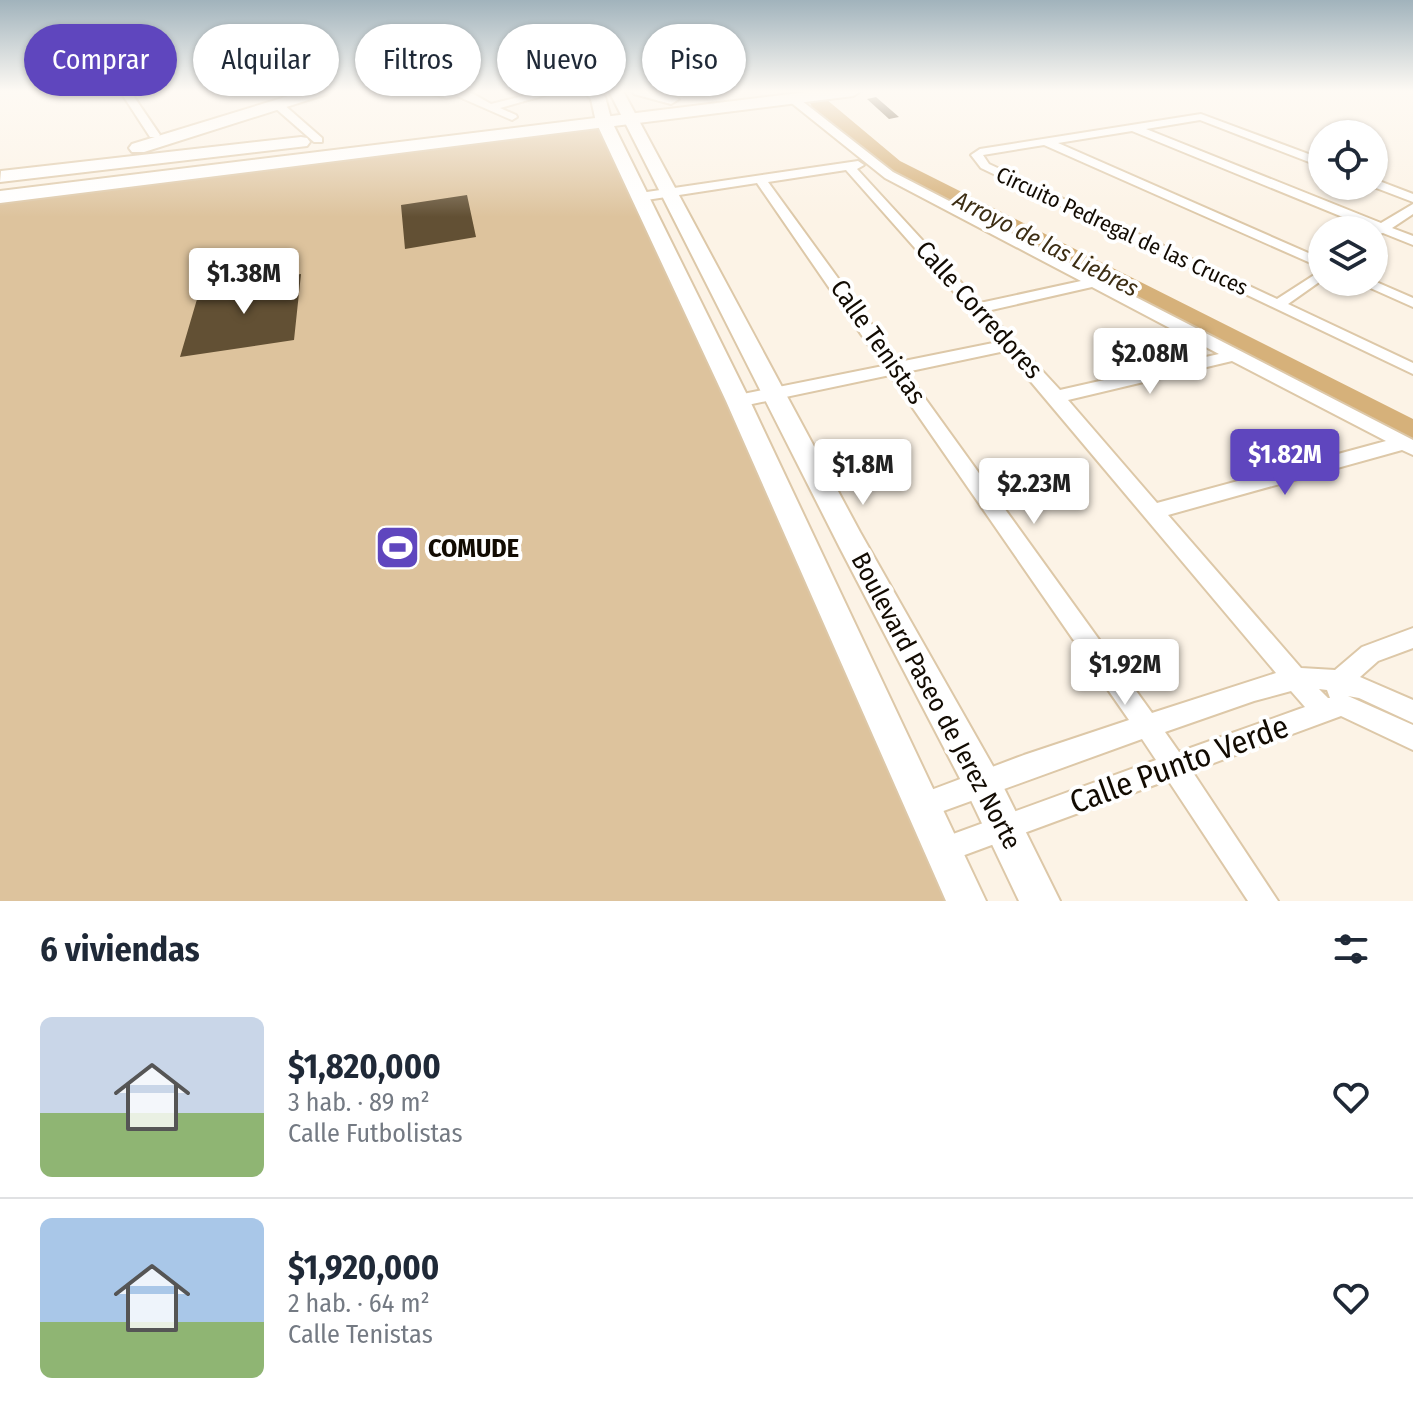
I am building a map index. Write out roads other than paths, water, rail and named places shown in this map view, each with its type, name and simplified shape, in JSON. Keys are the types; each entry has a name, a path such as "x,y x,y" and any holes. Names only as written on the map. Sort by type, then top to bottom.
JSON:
{"main road":[{"path":"0,194 171,133"},
{"path":"0,177 377,133"},
{"path":"0,194 467,140 501,133"},
{"name":"Boulevard Paseo de Jerez Norte","path":"622,133 640,197 738,401 966,901"},
{"name":"Boulevard Paseo de Jerez Norte","path":"630,133 669,193 777,395 850,540 981,781 1040,901"},
{"path":"157,138 163,149 174,157"},
{"path":"24,175 157,138"}],"street":[{"path":"154,133 157,138"},
{"path":"311,133 318,140"},
{"path":"837,133 869,163 1091,283 1409,445"},
{"path":"1052,141 1102,133"},
{"path":"1145,133 1341,216"},
{"path":"1243,133 1308,158"},
{"path":"1052,141 1308,251"},
{"path":"1052,141 1308,258"},
{"name":"Circuito Pedregal de las Cruces","path":"1052,141 980,152 977,159 985,166 1413,369"},
{"path":"640,197 869,163"},
{"name":"Calle Corredores","path":"849,167 978,308 1300,680"},
{"name":"Calle Tenistas","path":"761,180 1147,726 1264,901"},
{"path":"1388,188 1413,198"},
{"path":"1388,224 1413,208"},
{"path":"1388,234 1413,241"},
{"path":"978,308 1091,283"},
{"path":"1277,305 1308,284"},
{"path":"1388,285 1413,296"},
{"path":"1388,292 1413,303"},
{"path":"738,401 1009,345"},
{"path":"1056,397 1235,355"},
{"path":"1154,511 1409,445"},
{"path":"1334,699 1370,654 1413,638"},
{"name":"Calle Punto Verde","path":"924,805 981,781 1269,686 1300,680 1413,738"},
{"name":"Calle Punto Verde","path":"943,850 1173,766 1334,699 1413,712"}],"waterway":[{"name":"Arroyo de las Liebres","path":"855,133 893,165 1413,433"}],"place":[{"name":"COMUDE","path":"397,548"}]}
